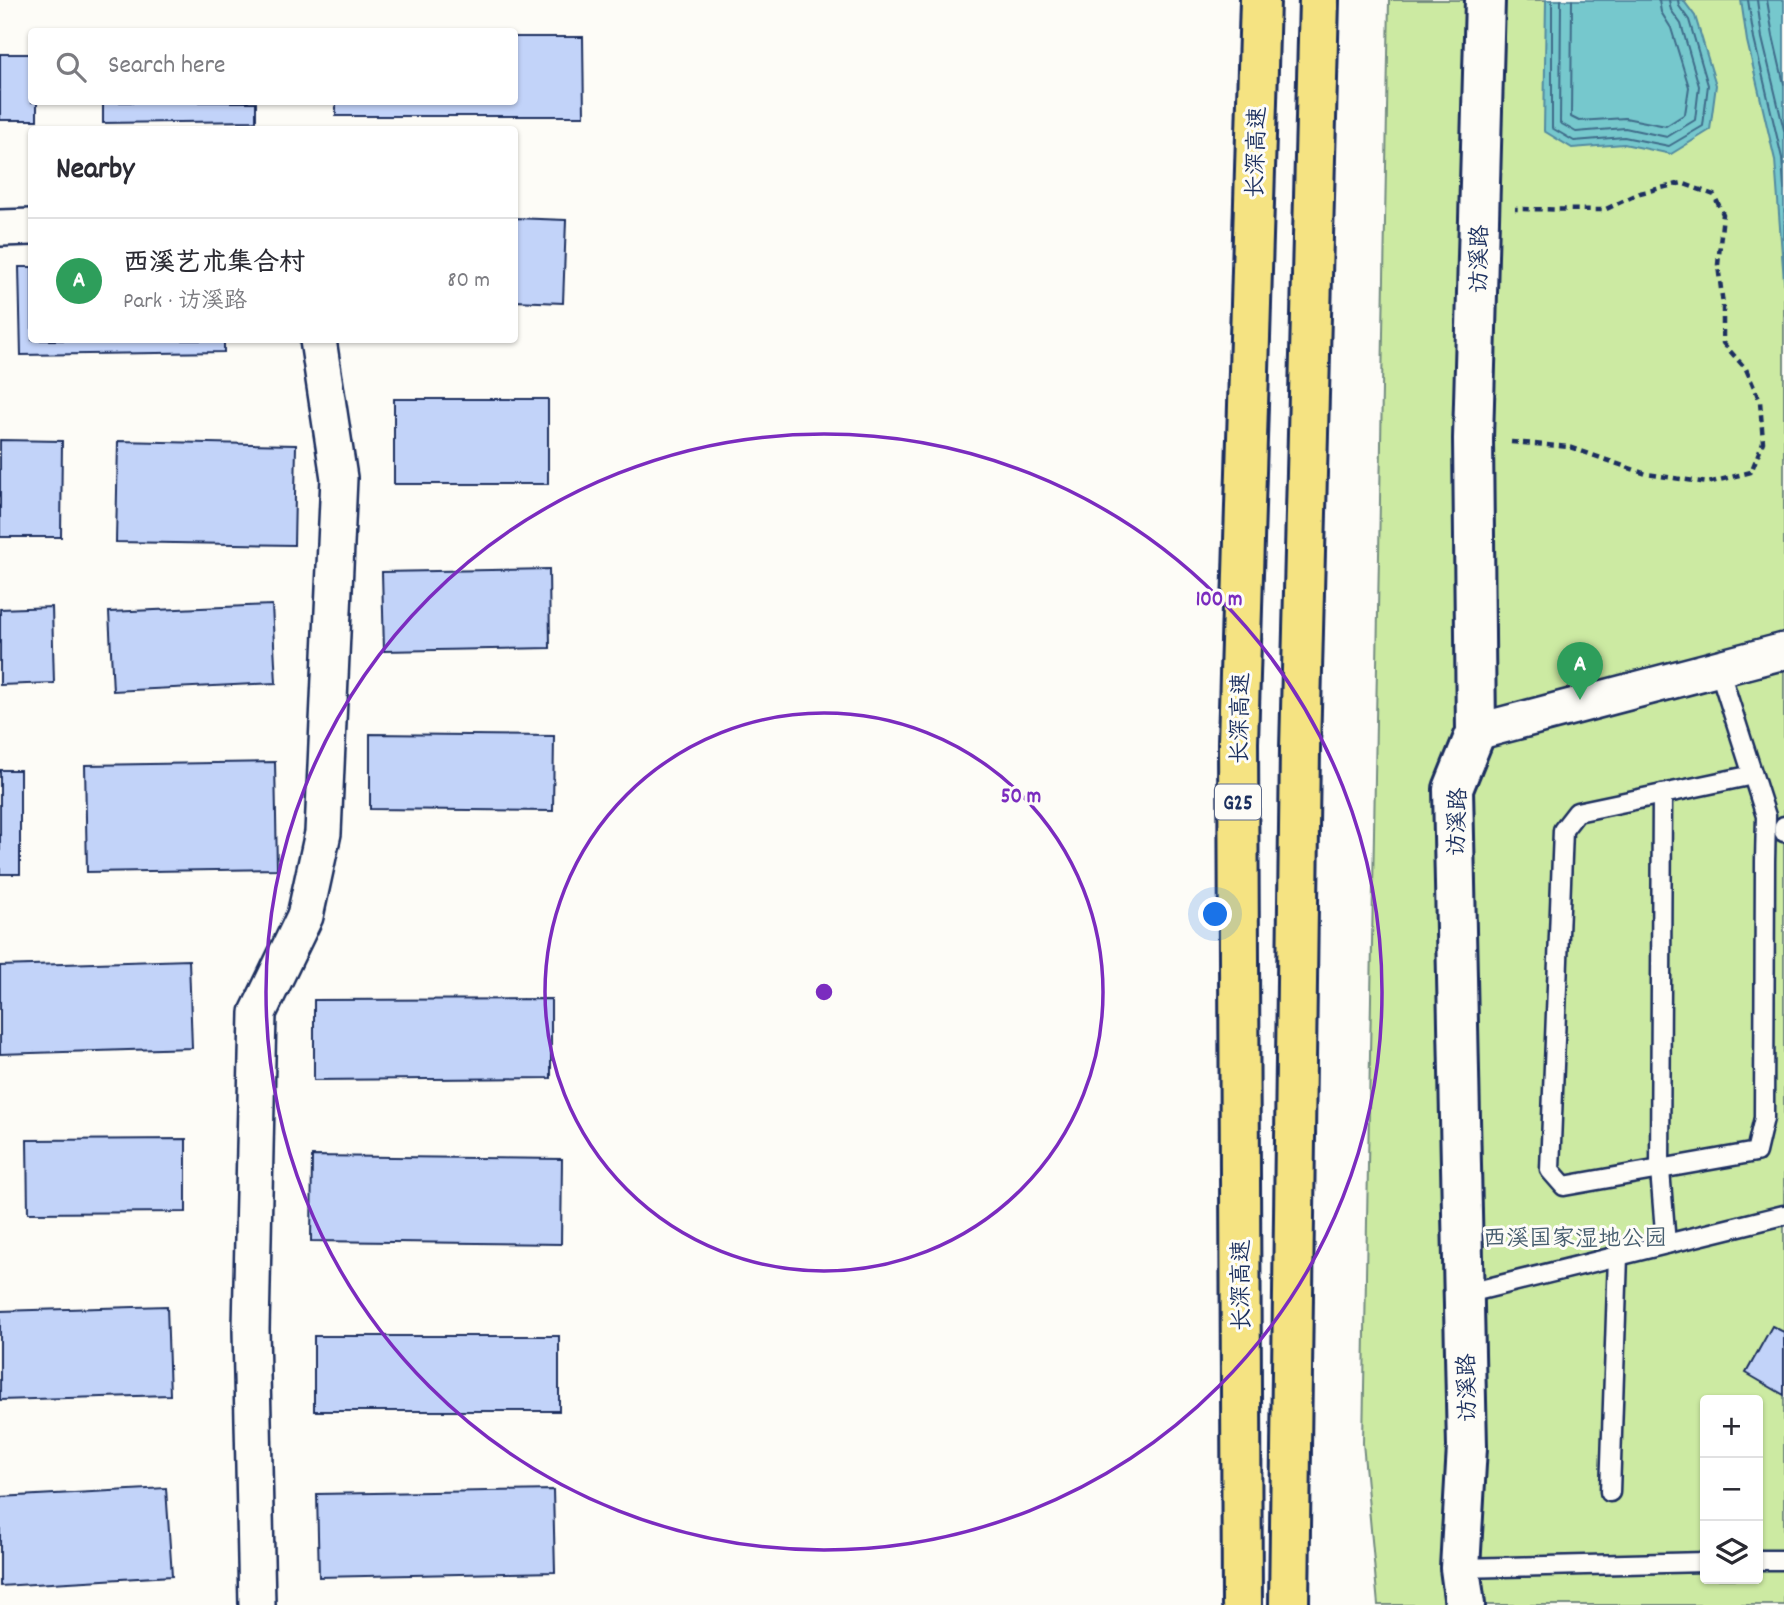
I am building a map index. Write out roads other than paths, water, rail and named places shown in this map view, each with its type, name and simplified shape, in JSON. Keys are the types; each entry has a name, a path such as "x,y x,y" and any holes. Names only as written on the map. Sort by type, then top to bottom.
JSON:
{"highway":[{"name":"长深高速","path":"1242,1605 1238,743 1260,0"},
{"path":"1289,1605 1300,749 1319,0"}],"street":[{"name":"访溪路","path":"1465,1605 1460,1568 1467,1447 1453,789 1476,733 1473,439 1485,0"},
{"path":"0,228 28,227"},
{"path":"257,1605 251,1329 258,1013 305,916 324,819 339,478 318,343"},
{"path":"1476,733 1784,651"}],"lane":[{"path":"1719,669 1753,775 1766,816 1764,1118 1756,1152 1564,1186 1550,1170 1563,830 1577,812 1753,775"},
{"path":"1662,794 1660,1170 1666,1244"},
{"path":"1784,826 1784,832"},
{"path":"1464,1294 1784,1215"},
{"path":"1610,1492 1618,1256"},
{"path":"1763,1560 1784,1560"},
{"path":"1460,1568 1700,1562"}],"water":[{"path":"1546,0 1683,0 1695,16 1716,85 1710,130 1671,154 1624,144 1572,148 1544,131"},
{"path":"1741,0 1784,0 1784,281 1775,160 1747,41"}],"place":[{"name":"西溪艺术集合村","path":"1580,700"}],"park label":[{"name":"西溪国家湿地公园","path":"1575,1237"}]}
